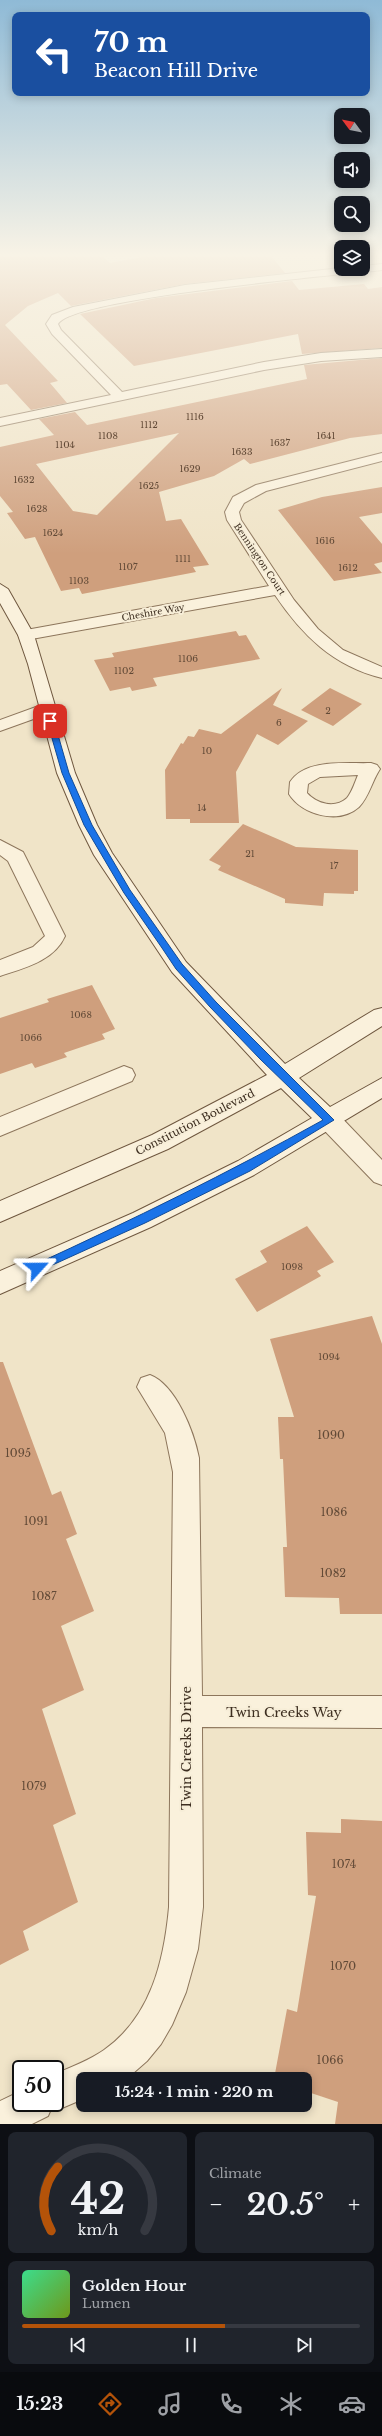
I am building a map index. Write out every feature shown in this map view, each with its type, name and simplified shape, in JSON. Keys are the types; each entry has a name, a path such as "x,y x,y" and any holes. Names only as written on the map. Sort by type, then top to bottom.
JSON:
{"street":[{"path":"80,356 120,397"},
{"path":"0,422 292,361 347,356"},
{"name":"Bennington Court","path":"382,457 261,488 244,496 235,504 232,512 234,520 280,589 307,626 325,645 342,656 382,674"},
{"path":"0,589 26,635 36,664 66,773 78,802 104,854 127,891 179,967 263,1057 329,1120 382,1175"},
{"name":"Cheshire Way","path":"26,635 280,589"},
{"path":"0,726 47,708"},
{"path":"0,846 16,857 55,936 54,941 47,949 0,968"},
{"name":"Constitution Boulevard","path":"0,1212 160,1142 284,1076 382,1016"},
{"path":"0,1127 124,1074"},
{"path":"0,1283 142,1220 246,1168 329,1120 382,1087"},
{"name":"Twin Creeks Drive","path":"99,2072 118,2062 144,2036 165,1998 180,1959 186,1907 187,1472 184,1445 175,1421 150,1386"},
{"name":"Twin Creeks Way","path":"186,1711 382,1712"},
{"name":"Twin Creeks Drive","path":"64,2089 76,2084"},
{"path":"0,2120 16,2112"}],"building":[{"path":"0,356 34,356 58,381 50,383 67,403 31,410 7,384 0,385"},
{"path":"124,356 185,356 134,366"},
{"path":"382,358 382,434 350,438 250,464 244,459 214,476 159,492 166,521 181,519 209,565 193,567 196,572 82,594 79,588 61,591 35,537 25,539 7,513 13,512 0,496 0,447 54,435 39,419 75,412 87,425 307,379 304,365","holes":["179,433 97,515 73,511 36,464"]},
{"path":"382,487 382,513 359,517 382,544 382,562 374,564 382,573 334,581 278,510 322,497"},
{"path":"236,631 239,636 246,635 260,659 153,678 157,686 132,691 130,687 110,691 94,660 114,657 112,653"},
{"path":"282,688 273,705 308,721 278,745 257,734 236,772 239,823 190,823 190,819 166,819 165,770 181,743 183,744 188,736 194,737 199,729 221,734"},
{"path":"330,688 362,704 333,726 301,710"},
{"path":"243,824 296,847 358,850 358,891 354,891 354,894 324,893 323,906 285,903 285,899 218,870 221,866 209,860"},
{"path":"92,985 115,1029 102,1034 105,1039 64,1053 67,1057 35,1068 32,1063 0,1074 0,1018 49,1002 47,999"},
{"path":"307,1226 334,1262 317,1271 321,1276 257,1312 235,1279 267,1262 260,1251"},
{"path":"372,1316 382,1344 382,1614 340,1614 339,1598 285,1597 283,1547 287,1547 283,1459 280,1459 278,1417 294,1417 270,1339"},
{"path":"0,1362 3,1362 52,1495 61,1491 77,1534 66,1539 94,1611 61,1626 84,1690 42,1709 76,1814 53,1825 78,1902 23,1931 29,1950 0,1965"},
{"path":"341,1819 382,1821 382,2124 335,2124 338,2102 312,2093 312,2072 275,2072 287,2009 297,2012 316,1896 308,1895 306,1832 341,1833"}],"route":[{"path":"37,1268 142,1220 246,1168 329,1120 263,1057 179,967 127,891 88,825 66,773 50,721"}]}
